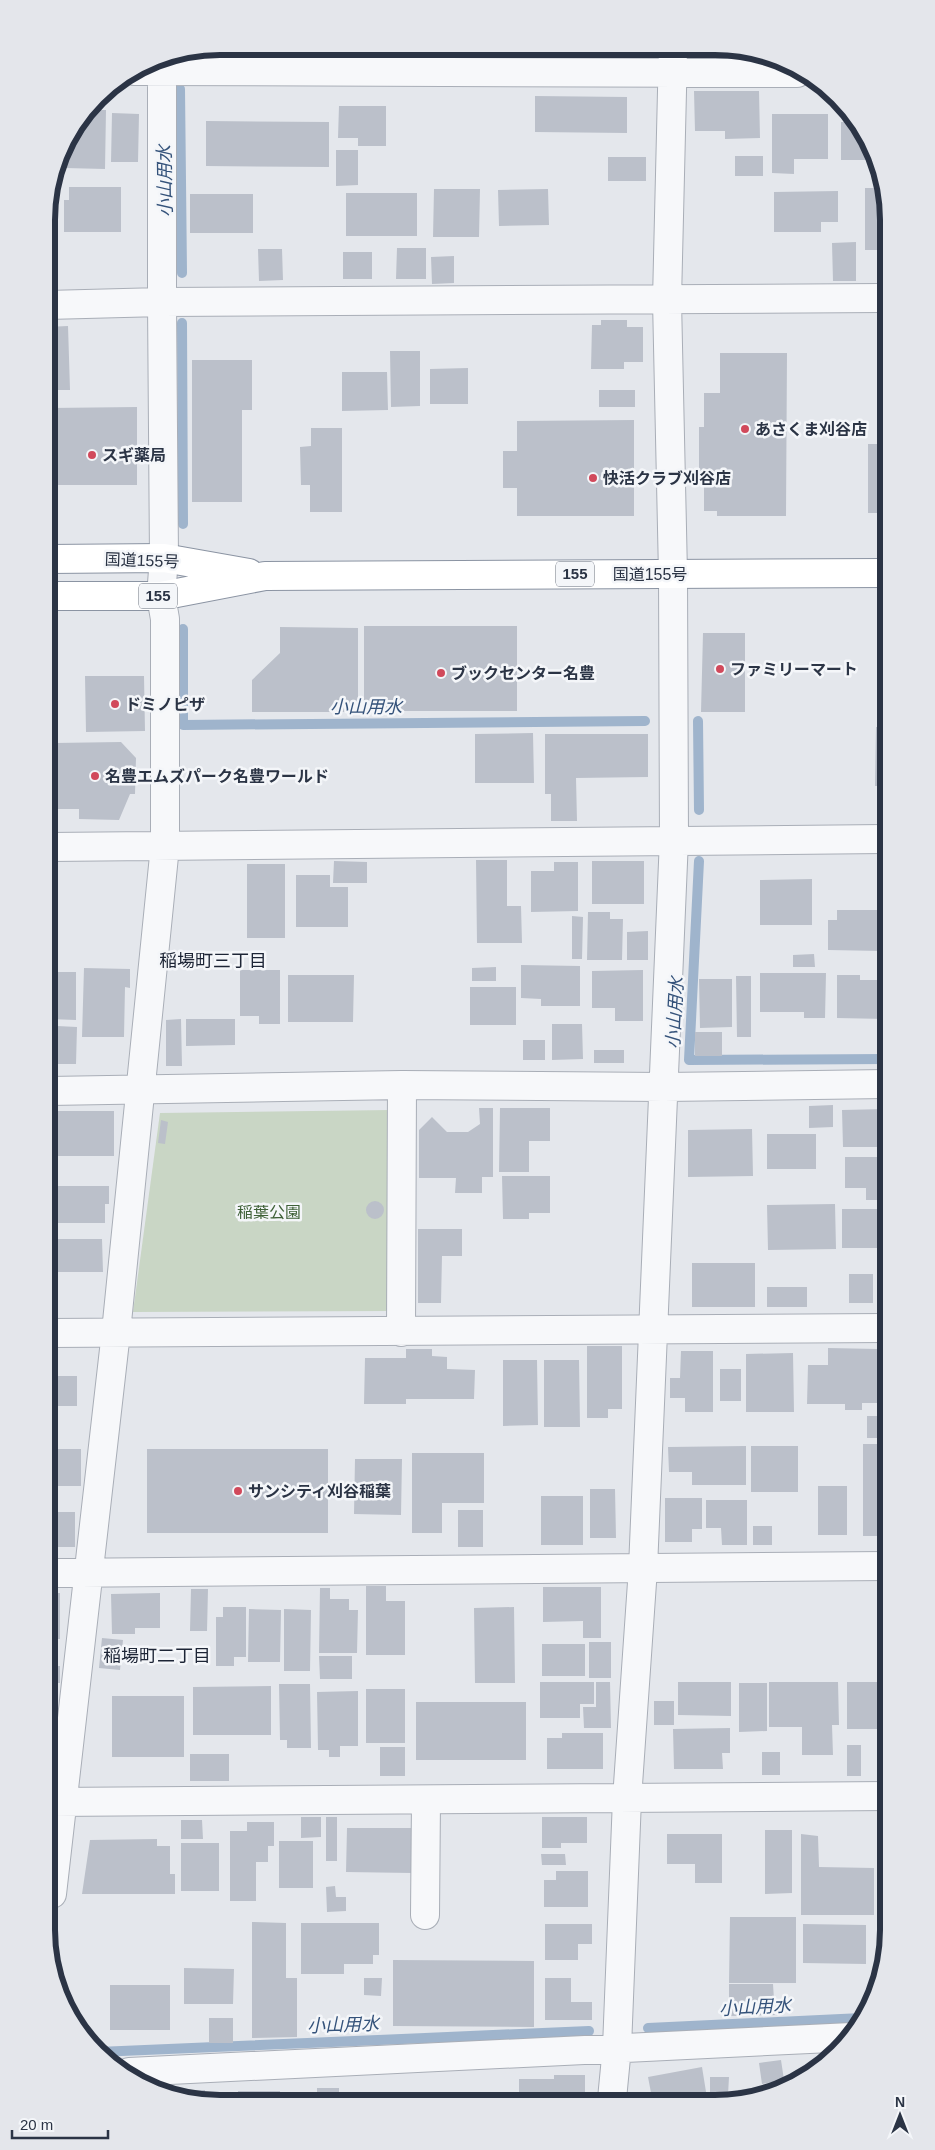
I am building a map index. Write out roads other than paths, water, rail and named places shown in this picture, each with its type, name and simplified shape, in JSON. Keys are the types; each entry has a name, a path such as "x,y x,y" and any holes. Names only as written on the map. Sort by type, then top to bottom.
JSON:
{"highway":[{"name":"国道155号","path":"55,559 164,558 265,576 880,573"},
{"name":"国道155号","path":"55,596 161,596 265,576"}],"street":[{"path":"165,65 673,62 790,73"},
{"path":"612,2095 617,2047 627,1799 643,1568 674,839 673,574 667,300 673,62"},
{"path":"55,1825 56,1802 90,1573 165,846 165,619 161,596 164,558 162,66"},
{"path":"55,305 162,302 880,298"},
{"path":"55,847 880,838"},
{"path":"55,1091 402,1085 664,1086 880,1084"},
{"path":"401,1332 402,1085"},
{"path":"55,1333 880,1328"},
{"path":"55,1573 880,1566"},
{"path":"56,1802 880,1796"},
{"path":"425,1915 426,1800"},
{"path":"136,2072 617,2047 836,2042"}],"waterway":[{"name":"小山用水","path":"180,89 182,273"},
{"name":"小山用水","path":"182,323 183,524"},
{"name":"小山用水","path":"183,629 183,725 645,721"},
{"name":"小山用水","path":"698,721 699,810"},
{"name":"小山用水","path":"699,861 689,1060 880,1059"},
{"name":"小山用水","path":"648,2028 854,2018"},
{"name":"小山用水","path":"109,2052 589,2031"}],"place":[{"name":"あさくま刈谷店","path":"745,429"},
{"name":"スギ薬局","path":"92,455"},
{"name":"快活クラブ刈谷店","path":"593,478"},
{"name":"ファミリーマート","path":"720,669"},
{"name":"ブックセンター名豊","path":"441,673"},
{"name":"ドミノピザ","path":"115,704"},
{"name":"名豊エムズパーク名豊ワールド","path":"95,776"},
{"name":"サンシティ刈谷稲葉","path":"238,1491"}],"district":[{"name":"稲場町三丁目","path":"213,961"},
{"name":"稲場町二丁目","path":"157,1656"}],"park label":[{"name":"稲葉公園","path":"269,1212"}]}
